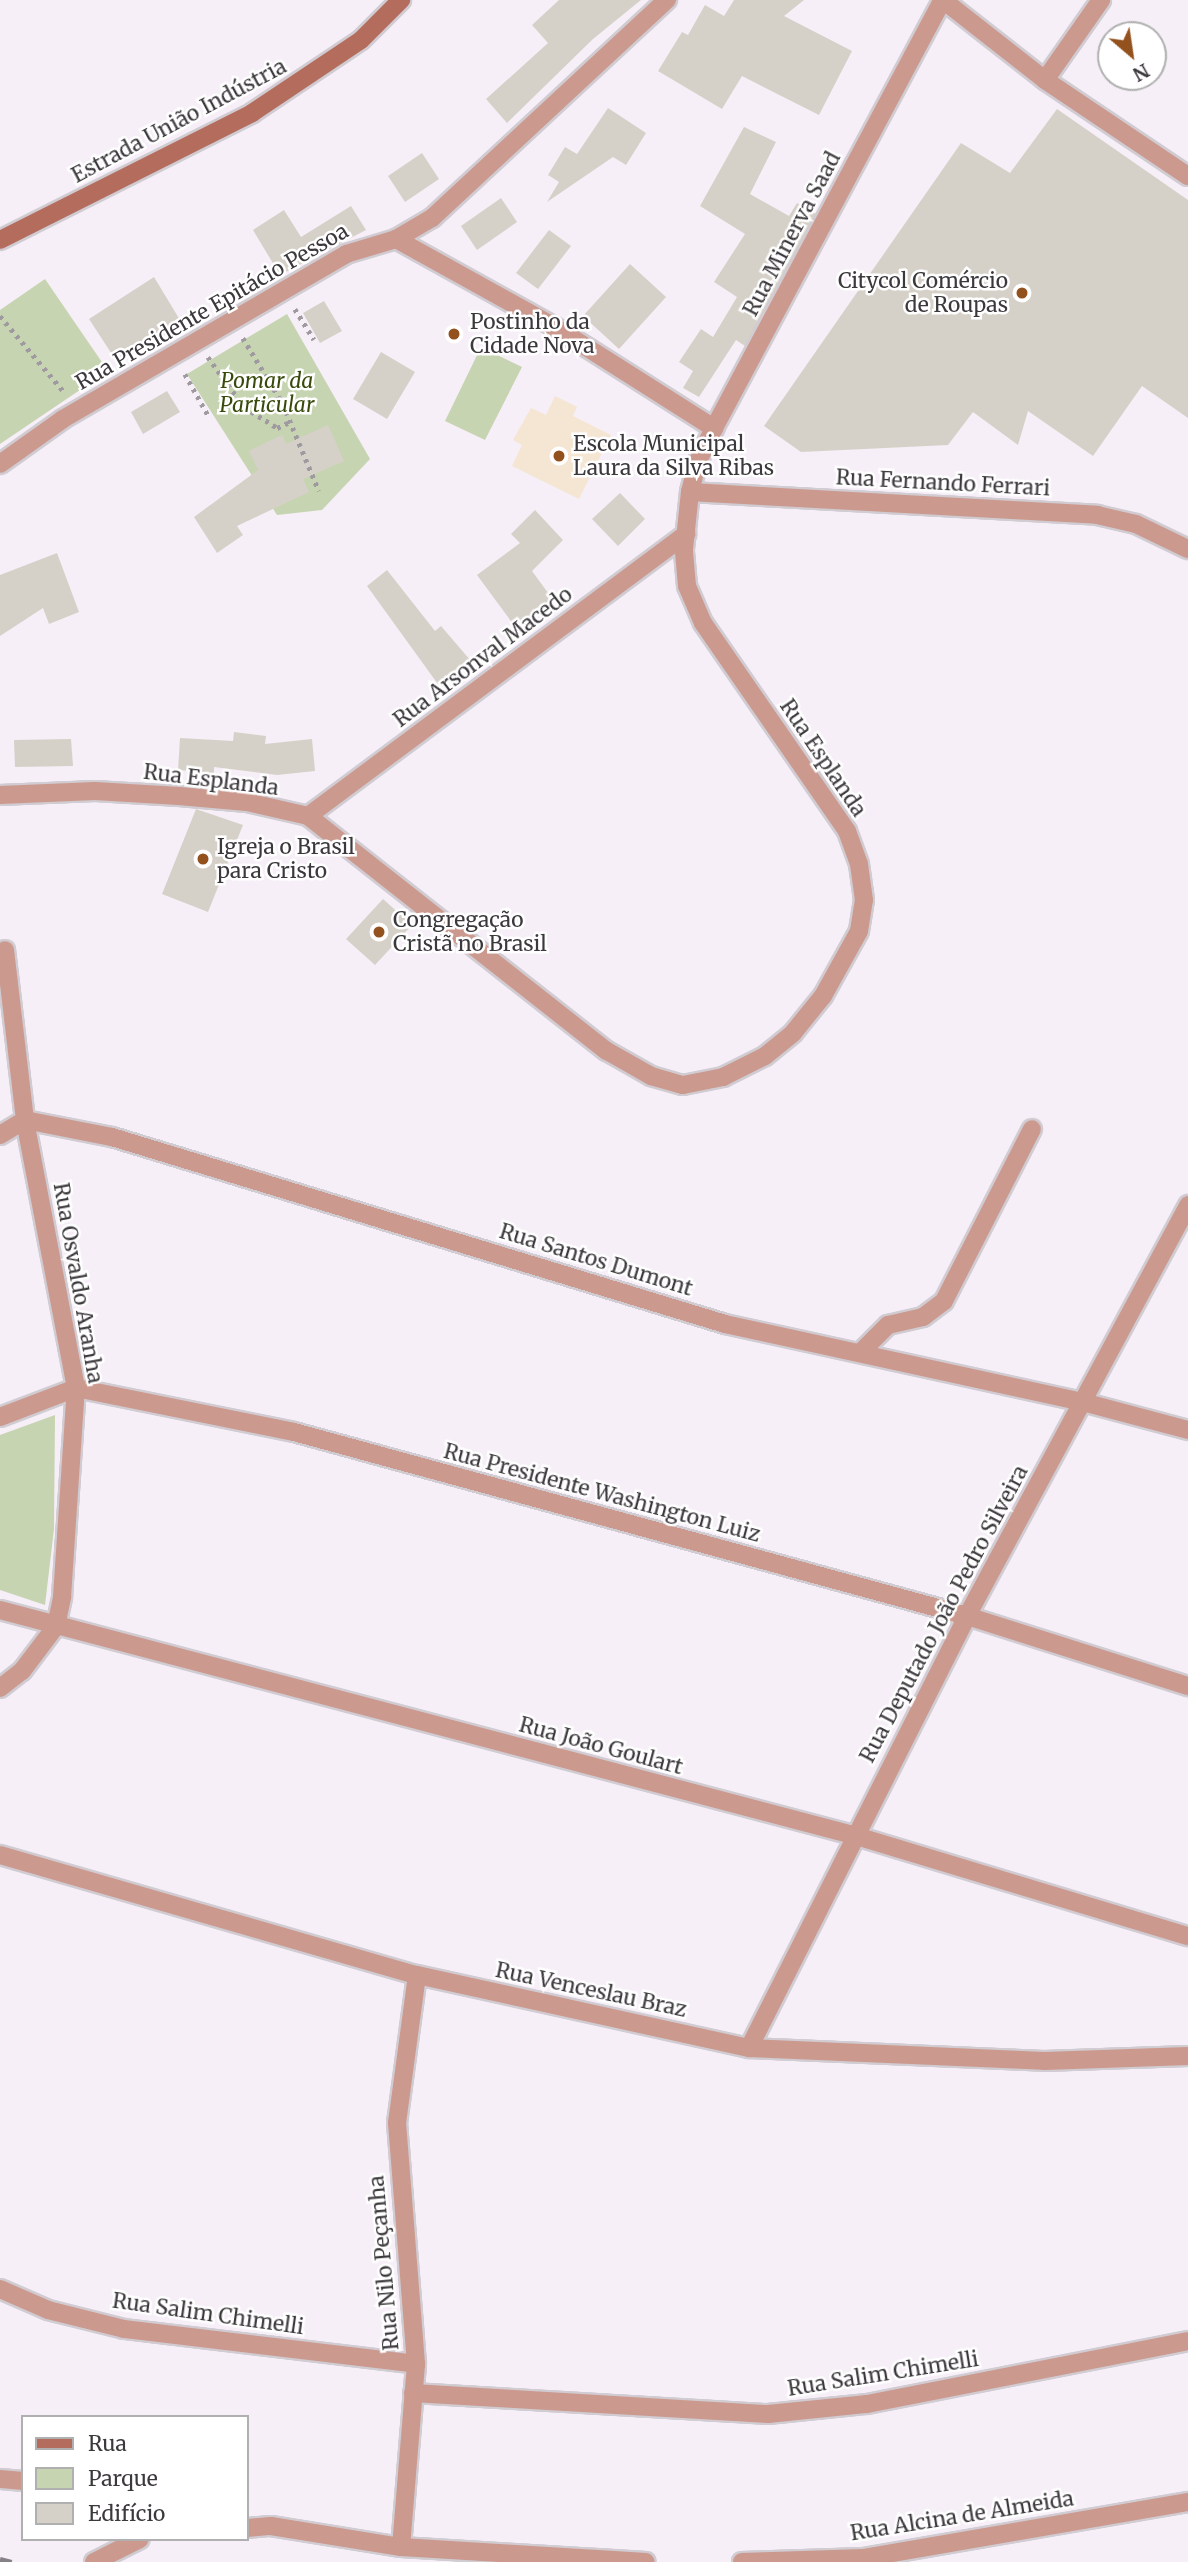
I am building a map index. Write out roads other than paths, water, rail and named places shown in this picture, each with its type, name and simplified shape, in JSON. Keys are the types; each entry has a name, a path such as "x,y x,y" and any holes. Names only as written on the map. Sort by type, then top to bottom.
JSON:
{"main road":[{"name":"Estrada União Indústria","path":"0,240 253,113 361,40 401,0"}],"street":[{"name":"Rua Presidente Epitácio Pessoa","path":"0,464 79,410 346,254 396,239 432,218 667,0"},
{"path":"943,0 1045,80 1188,176"},
{"name":"Rua Minerva Saad","path":"690,492 696,463 943,0"},
{"path":"1045,80 1101,0"},
{"path":"396,239 553,326 714,428"},
{"name":"Rua Esplanda","path":"0,795 95,791 179,796 247,802 308,816 607,1051 651,1076 683,1084 723,1077 765,1056 793,1032 824,996 859,931 864,900 859,864 847,831 703,624 687,586 686,534 690,492"},
{"name":"Rua Fernando Ferrari","path":"690,492 1097,515 1136,524 1188,549"},
{"name":"Rua Arsonval Macedo","path":"308,816 686,534"},
{"name":"Rua Osvaldo Aranha","path":"5,950 25,1120 76,1388 62,1597 56,1626"},
{"path":"0,1135 25,1120"},
{"name":"Rua Santos Dumont","path":"25,1120 112,1137 726,1324 1083,1402 1188,1430"},
{"path":"860,1353 888,1325 923,1317 944,1301 1032,1129"},
{"name":"Rua Deputado João Pedro Silveira","path":"749,2048 853,1835 967,1616 1188,1206"},
{"path":"0,1417 76,1388"},
{"name":"Rua Presidente Washington Luiz","path":"76,1388 294,1432 967,1616 1188,1686"},
{"name":"Rua João Goulart","path":"0,1610 853,1835 1188,1936"},
{"path":"0,1689 22,1671 56,1626"},
{"name":"Rua Venceslau Braz","path":"0,1855 417,1975 749,2048 1044,2061 1188,2056"},
{"name":"Rua Nilo Peçanha","path":"401,2547 416,2364 397,2123 417,1975"},
{"name":"Rua Salim Chimelli","path":"0,2289 48,2310 124,2329 416,2364"},
{"name":"Rua Salim Chimelli","path":"413,2393 768,2414 867,2404 1188,2340"},
{"path":"0,2480 21,2481"},
{"name":"Rua Alcina de Almeida","path":"742,2562 863,2560 1188,2502"},
{"path":"248,2515 271,2526"},
{"path":"248,2528 271,2526 401,2547 646,2562"},
{"path":"97,2559 136,2541"}],"railway":[{"path":"0,2559 12,2562"}],"place":[{"name":"Citycol Comércio de Roupas","path":"1022,293"},
{"name":"Postinho da Cidade Nova","path":"454,334"},
{"name":"Escola Municipal Laura da Silva Ribas","path":"559,456"},
{"name":"Igreja o Brasil para Cristo","path":"203,859"},
{"name":"Congregação Cristã no Brasil","path":"379,932"}],"park label":[{"name":"Pomar da Particular","path":"267,393"}]}
